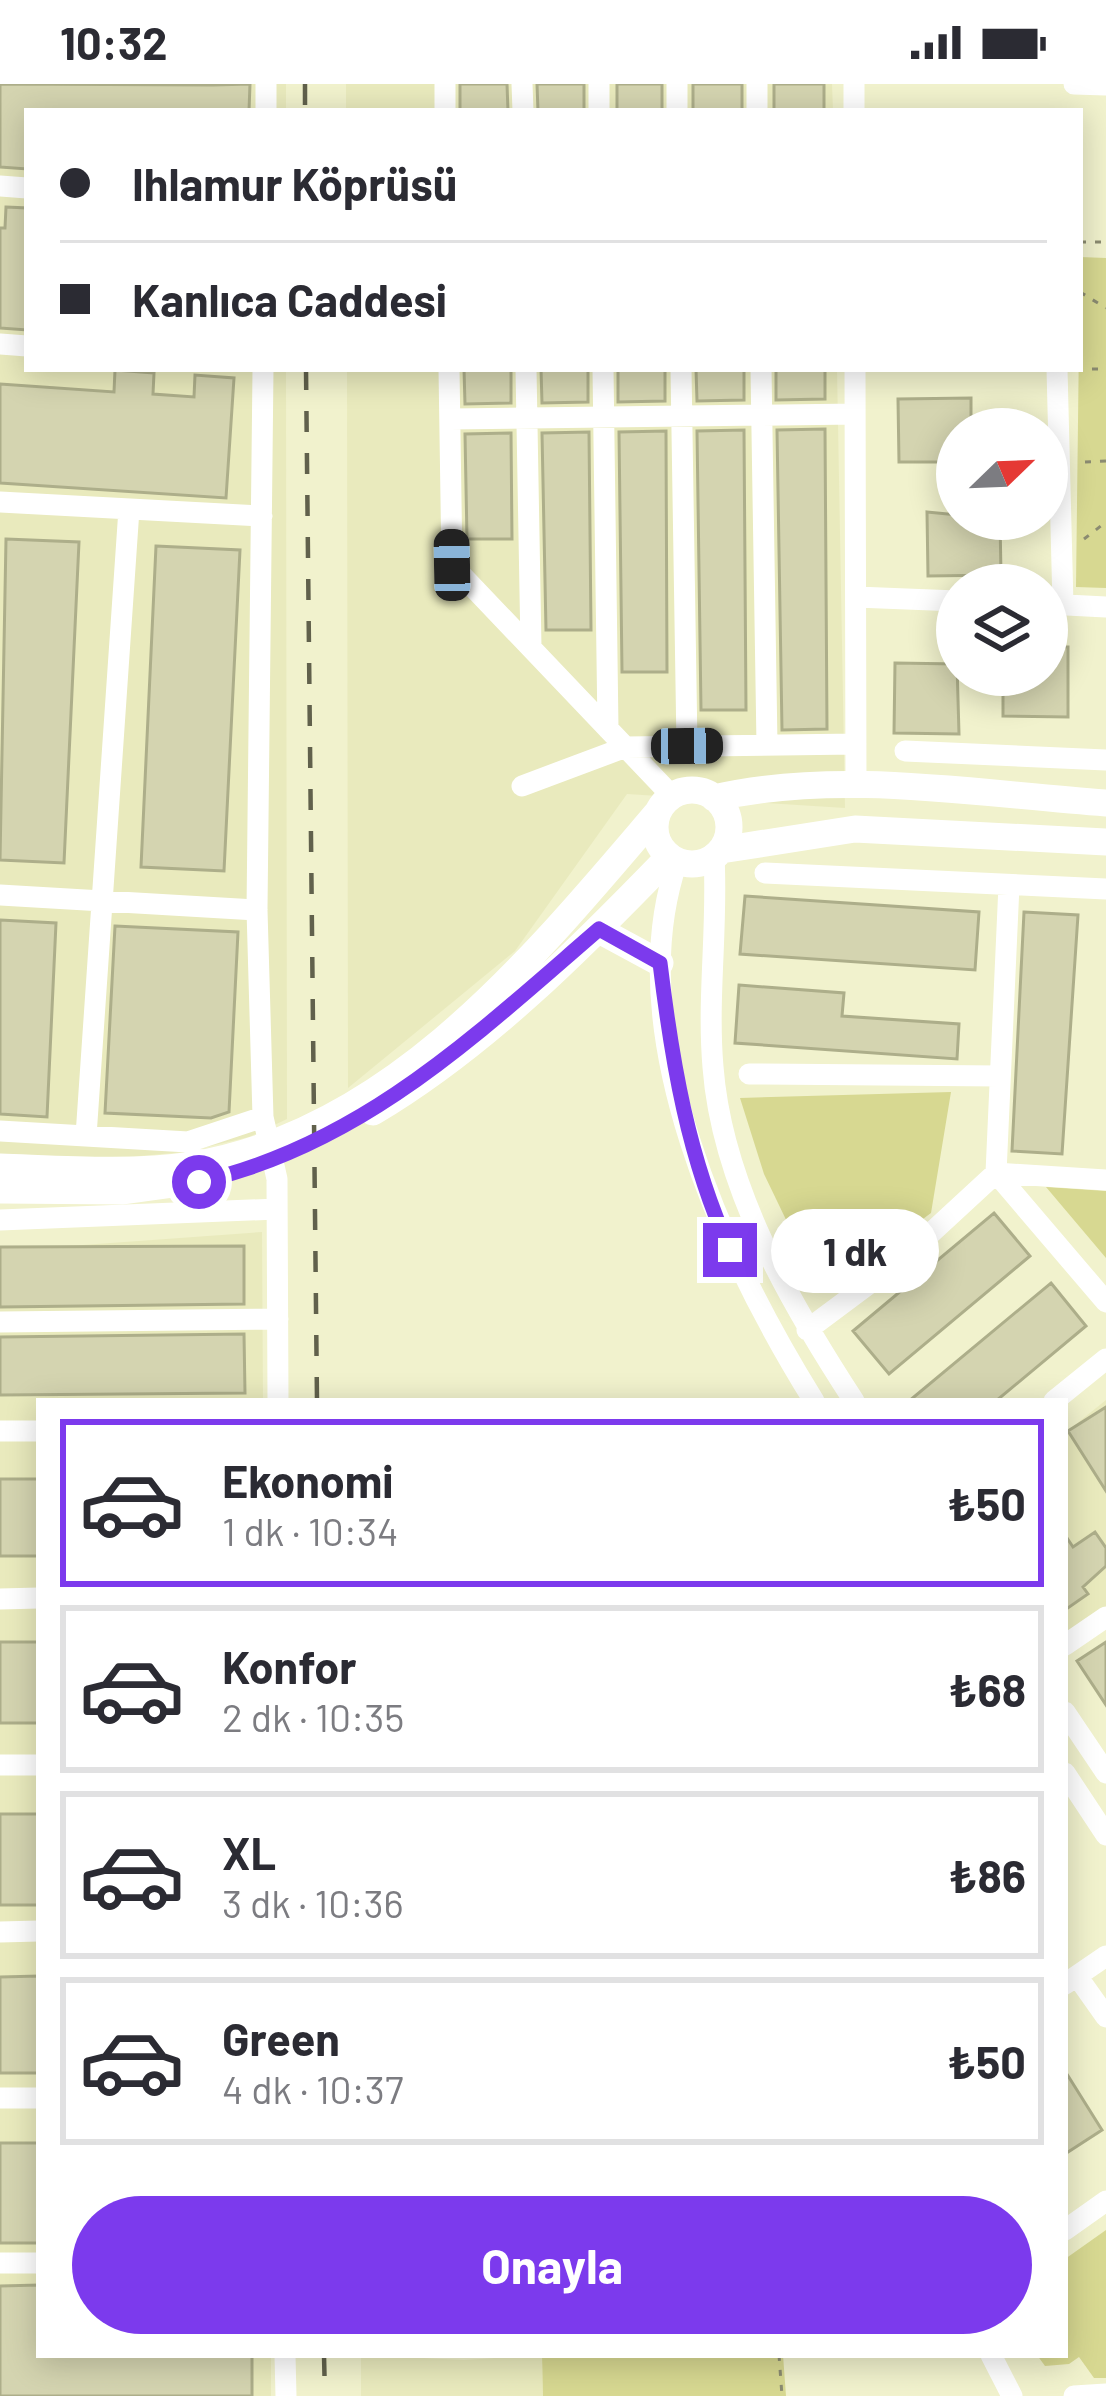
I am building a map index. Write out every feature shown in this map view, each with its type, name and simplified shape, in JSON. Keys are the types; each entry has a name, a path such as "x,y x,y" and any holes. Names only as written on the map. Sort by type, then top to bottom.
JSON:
{"street":[{"path":"1074,84 1106,85"},
{"path":"263,372 257,910 263,1117 277,1179 278,1398"},
{"path":"449,372 452,565 626,747 665,804 657,842 673,859 696,864 717,853 855,830 1106,842"},
{"path":"526,372 531,647"},
{"path":"603,372 608,729"},
{"path":"681,372 687,746"},
{"path":"761,372 767,746"},
{"path":"855,372 856,786"},
{"path":"1057,372 1060,564"},
{"path":"450,418 855,414"},
{"path":"0,502 262,516"},
{"path":"86,1136 128,508"},
{"path":"856,597 936,600"},
{"path":"1068,605 1106,607"},
{"path":"523,787 626,747 856,744"},
{"path":"904,751 1106,760"},
{"path":"580,933 665,804 696,790 714,798 773,787 856,786 1106,803"},
{"path":"714,798 728,823 717,853 711,1036 718,1109 734,1167 807,1330 852,1398"},
{"path":"3,1179 181,1185 250,1168 313,1143 372,1113 431,1072 580,933 673,859"},
{"path":"673,859 661,910 660,963 673,1076 704,1188 730,1250 812,1398"},
{"path":"765,873 1106,889"},
{"path":"1009,885 996,1173 1106,1302"},
{"path":"0,896 257,910"},
{"path":"580,933 660,963"},
{"path":"749,1074 1000,1076"},
{"path":"0,1131 188,1142 263,1117"},
{"path":"807,1330 904,1257 996,1173 1106,1180"},
{"path":"0,1220 277,1209"},
{"path":"0,1322 278,1319"},
{"path":"1058,1398 1106,1359"},
{"path":"0,1431 36,1431"},
{"path":"0,1599 36,1598"},
{"path":"1068,1643 1106,1617"},
{"path":"1068,1716 1106,1772"},
{"path":"0,1765 36,1765"},
{"path":"1068,1778 1106,1835"},
{"path":"0,1932 36,1931"},
{"path":"1106,1956 1071,1980 1106,2017"},
{"path":"0,2098 36,2098"},
{"path":"1068,2228 1106,2200"},
{"path":"0,2263 36,2263"},
{"path":"285,2358 286,2396"},
{"path":"993,2358 1012,2396"},
{"path":"1074,2396 1106,2394"}],"path":[{"path":"1084,462 1106,461"},
{"path":"1061,557 1106,522"},
{"path":"779,2358 782,2396"}],"shaded area":[{"path":"0,84 286,84 286,108 24,108 24,372 286,372 287,1119 249,1137 185,1152 106,1159 0,1155"},
{"path":"346,84 832,84 833,108 346,108"},
{"path":"1083,257 1106,258 1106,588 1076,587"},
{"path":"347,372 837,372 845,808 627,794 515,951 348,1088"},
{"path":"951,1092 931,1213 834,1285 817,1284 764,1174 740,1098"},
{"path":"1046,1187 1106,1191 1106,1258"},
{"path":"262,1232 263,1398 36,1398 36,2358 271,2358 271,2396 0,2396 0,1251"},
{"path":"1106,1400 1106,1622 1068,1650 1068,1431"},
{"path":"1106,2230 1106,2378 1094,2378 1079,2357 1069,2364 1045,2366 1039,2358 1068,2358 1068,2257"},
{"path":"361,2358 542,2358 543,2396 361,2396"},
{"path":"542,2358 783,2358 786,2396 543,2396"}],"building":[{"path":"0,84 250,84 249,108 24,108 24,169 0,167"},
{"path":"460,84 507,84 508,108 460,108"},
{"path":"537,84 584,84 584,108 538,108"},
{"path":"617,84 662,84 662,108 617,108"},
{"path":"693,84 742,84 742,108 693,108"},
{"path":"774,84 824,84 824,108 774,108"},
{"path":"6,207 24,208 24,330 0,328 0,228 5,228"},
{"path":"115,372 154,373 153,394 194,397 195,375 234,378 226,498 0,483 0,384 114,392"},
{"path":"464,372 511,372 511,403 465,404"},
{"path":"541,372 588,372 588,402 542,403"},
{"path":"618,372 665,372 665,401 618,402"},
{"path":"696,372 744,372 744,400 697,401"},
{"path":"776,372 825,372 825,399 776,400"},
{"path":"971,398 971,408 936,408 936,462 899,462 898,399"},
{"path":"825,429 827,729 782,730 777,430"},
{"path":"744,430 746,710 701,710 697,431"},
{"path":"666,431 667,672 622,672 619,432"},
{"path":"589,432 591,630 546,630 542,433"},
{"path":"511,433 512,539 467,539 465,434"},
{"path":"927,512 936,513 936,540 1000,540 1001,564 936,564 936,576 928,576"},
{"path":"6,539 79,542 64,863 0,860"},
{"path":"156,546 240,550 224,871 141,867"},
{"path":"895,663 936,664 936,696 958,696 959,734 894,733"},
{"path":"1003,696 1068,696 1068,717 1003,716"},
{"path":"745,896 979,912 975,970 740,954"},
{"path":"1024,912 1078,915 1062,1154 1012,1151"},
{"path":"0,920 56,923 47,1117 0,1114"},
{"path":"115,926 238,932 229,1112 211,1118 105,1113"},
{"path":"739,985 844,993 842,1016 959,1024 957,1059 735,1043"},
{"path":"994,1213 1030,1256 889,1374 853,1331"},
{"path":"244,1246 244,1304 0,1307 0,1247"},
{"path":"1051,1283 1086,1326 1000,1398 913,1398"},
{"path":"244,1334 245,1393 0,1395 0,1337"},
{"path":"1106,1407 1106,1491 1068,1431"},
{"path":"0,1479 36,1479 36,1556 0,1556"},
{"path":"1095,1532 1106,1548 1106,1566 1083,1587 1088,1594 1068,1608 1068,1540 1073,1547"},
{"path":"0,1642 36,1642 36,1723 0,1723"},
{"path":"1106,1642 1106,1705 1077,1661"},
{"path":"0,1814 36,1814 36,1905 0,1905"},
{"path":"36,1976 36,2073 0,2073 0,1977"},
{"path":"1068,2076 1102,2130 1068,2152"},
{"path":"0,2143 36,2143 36,2243 0,2243"},
{"path":"36,2285 36,2358 252,2358 252,2396 0,2396 0,2286"}],"railway":[{"path":"305,84 305,108"},
{"path":"306,372 317,1398"},
{"path":"324,2358 325,2396"}],"route":[{"path":"199,1182 281,1156 383,1106 501,1016 599,929 660,963 673,1076 704,1188 730,1250"}]}
